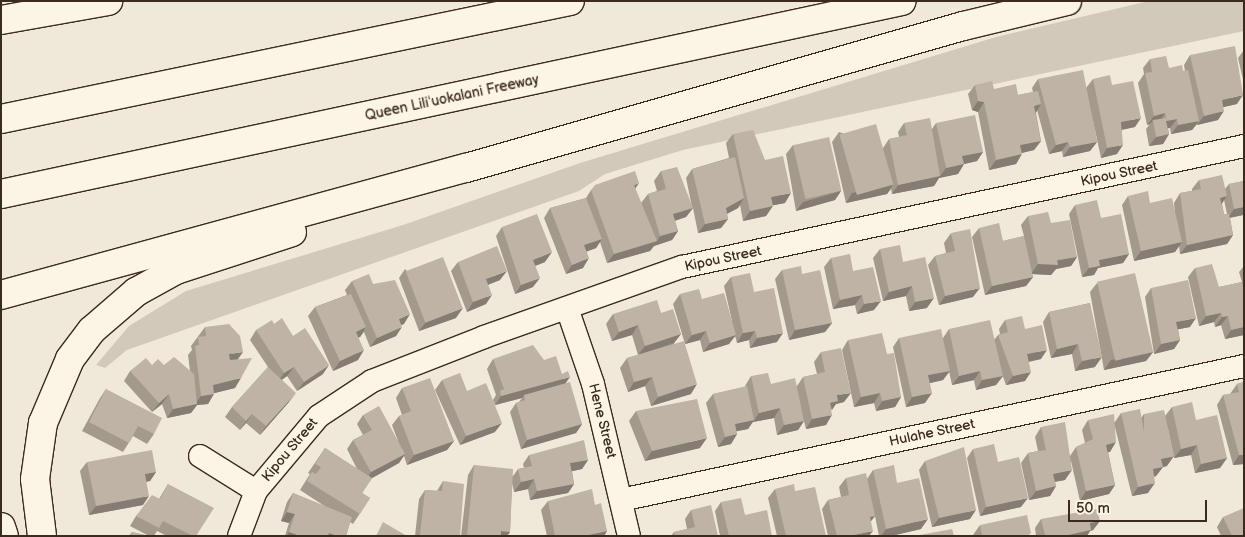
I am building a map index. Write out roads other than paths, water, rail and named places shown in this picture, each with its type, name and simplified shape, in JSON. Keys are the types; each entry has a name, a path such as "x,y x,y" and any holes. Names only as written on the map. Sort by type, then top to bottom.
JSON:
{"highway":[{"path":"1,20 108,1"},
{"path":"1,119 570,1"},
{"name":"Queen Liliʻuokalani Freeway","path":"1,194 902,1"},
{"path":"1,295 466,168 824,64 1067,1"},
{"path":"42,536 35,479 43,423 70,359 111,311 176,270 355,211 466,168"},
{"path":"1,527 4,536"}],"street":[{"name":"Kipou Street","path":"240,536 256,491 319,416 372,381 567,308 682,268 1244,146"},
{"name":"Hene Street","path":"567,308 594,384 628,536"},
{"name":"Hulahe Street","path":"621,500 1244,366"},
{"name":"Kipou Street","path":"200,456 256,491"}]}
